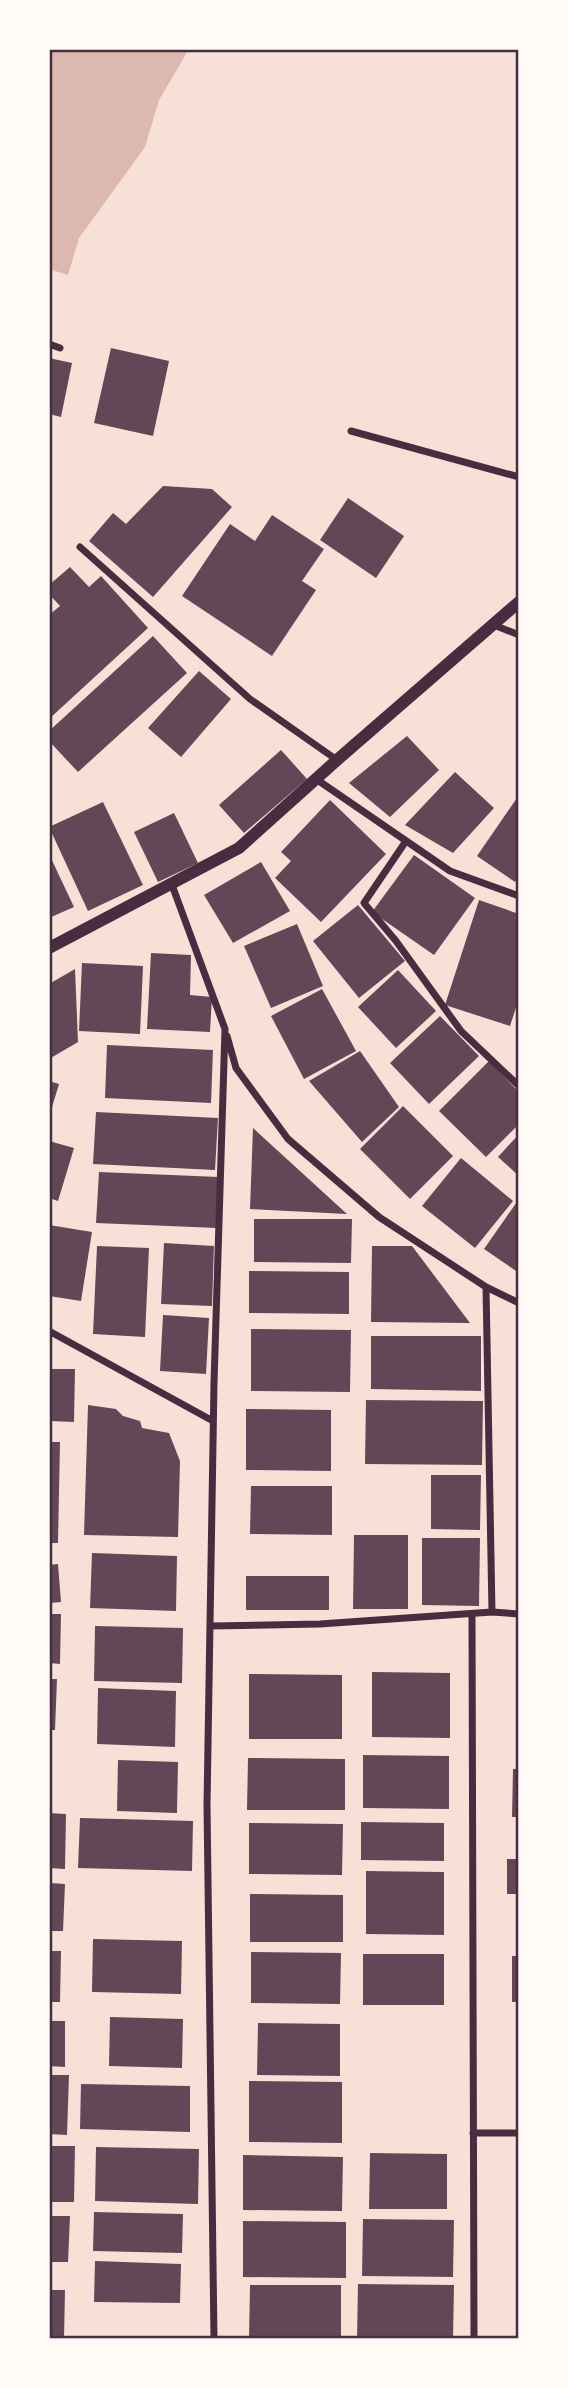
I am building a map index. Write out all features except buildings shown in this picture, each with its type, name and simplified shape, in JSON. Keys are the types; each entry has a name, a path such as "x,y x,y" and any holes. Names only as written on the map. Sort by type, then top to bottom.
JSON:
{"street":[{"path":"49,344 60,348"},
{"path":"351,431 519,477"},
{"path":"80,547 250,699 337,760"},
{"path":"49,948 239,848 519,602"},
{"path":"492,624 519,635"},
{"path":"316,779 450,872 519,896"},
{"path":"406,841 364,903 396,941 461,1031 519,1086"},
{"path":"172,885 225,1029 236,1068 288,1139 379,1217 486,1287 519,1303"},
{"path":"214,2339 207,1805 213,1421 225,1029"},
{"path":"486,1287 492,1612"},
{"path":"49,1331 213,1421"},
{"path":"210,1626 320,1624 492,1612 519,1614"},
{"path":"472,1614 474,2339"},
{"path":"473,2133 519,2133"}],"shaded area":[{"path":"49,49 189,49 159,100 145,147 79,238 68,275 49,269"}]}
